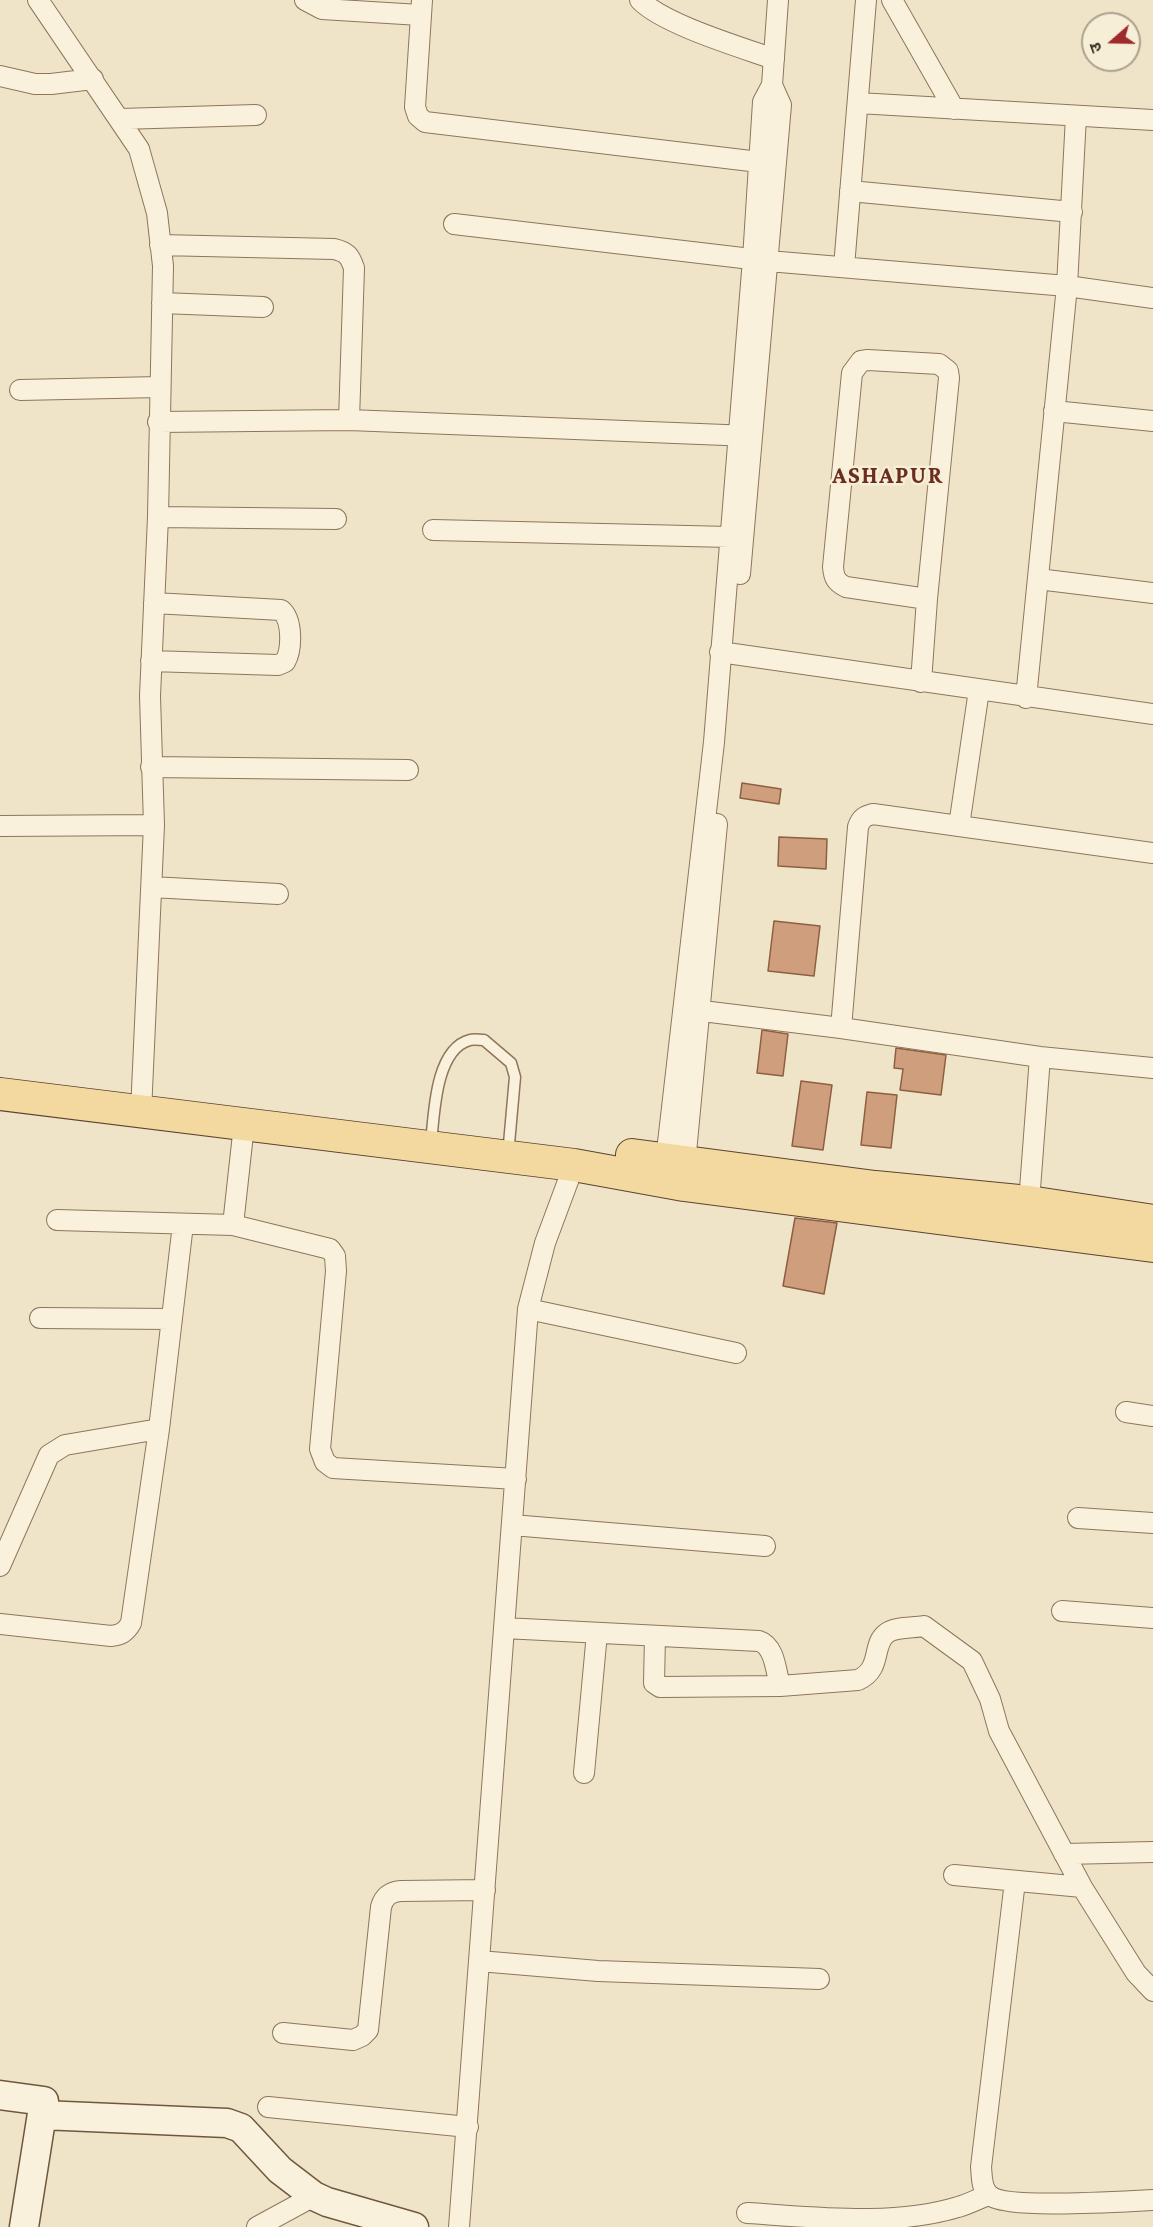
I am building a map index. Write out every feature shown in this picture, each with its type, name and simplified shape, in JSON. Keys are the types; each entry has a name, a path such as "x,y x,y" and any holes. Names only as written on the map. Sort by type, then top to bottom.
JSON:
{"main road":[{"path":"0,1079 244,1125 431,1139"},
{"path":"0,1094 141,1104 509,1148 676,1162 875,1187 1029,1202 1153,1221"},
{"path":"509,1148 574,1165 684,1185 1153,1246"}],"street":[{"path":"38,0 139,149 157,213 163,266 158,422 158,517 151,661 151,767 154,825 141,1104"},
{"path":"305,0 322,9 421,8 415,107 418,116 425,122 759,162"},
{"path":"640,0 655,12 672,21 774,59"},
{"path":"761,260 759,162 763,102 772,85 778,0"},
{"path":"844,267 866,0"},
{"path":"892,0 954,109"},
{"path":"0,76 35,84 93,80"},
{"path":"676,1162 727,653 761,260 781,105 772,85"},
{"path":"858,102 1153,120"},
{"path":"120,119 256,115"},
{"path":"1026,698 1067,286 1076,116"},
{"path":"850,191 1072,212"},
{"path":"454,224 761,260 1067,286 1153,298"},
{"path":"160,245 334,249 344,251 351,257 354,268 350,420"},
{"path":"162,303 263,307"},
{"path":"921,682 948,371 939,364 868,360 861,362 852,374 832,567 834,577 838,583 846,587 927,599"},
{"path":"20,390 160,387"},
{"path":"1054,411 1153,421"},
{"path":"158,422 350,420 746,436"},
{"path":"727,653 730,537 746,436"},
{"path":"158,517 336,519"},
{"path":"433,530 730,537"},
{"path":"1038,579 1153,593"},
{"path":"151,661 278,665 285,662 289,656 289,621 281,610 154,603"},
{"path":"727,653 1026,698 1153,714"},
{"path":"959,826 979,690"},
{"path":"151,767 408,770"},
{"path":"841,1028 858,826 866,816 873,814 1153,853"},
{"path":"0,826 154,825"},
{"path":"152,887 278,894"},
{"path":"691,1010 1040,1056 1153,1068"},
{"path":"1029,1202 1040,1056"},
{"path":"233,1225 244,1125"},
{"path":"459,2227 528,1309 545,1243 574,1165"},
{"path":"57,1220 233,1225 330,1249 335,1256 336,1271 320,1449 325,1462 333,1468 516,1479"},
{"path":"0,1624 111,1636 127,1631 131,1623 159,1429 183,1224"},
{"path":"528,1309 736,1353"},
{"path":"40,1318 172,1319"},
{"path":"1126,1412 1153,1416"},
{"path":"0,1566 49,1455 65,1445 159,1429"},
{"path":"1078,1518 1153,1522"},
{"path":"512,1525 765,1546"},
{"path":"1062,1611 1153,1618"},
{"path":"656,1636 653,1674 654,1683 660,1687 780,1686 858,1680 867,1676 872,1670 882,1638 888,1632 924,1626 972,1661 990,1699 999,1731 1082,1887 1136,1972 1153,1991"},
{"path":"504,1628 765,1642 771,1651 780,1686"},
{"path":"584,1773 597,1633"},
{"path":"1064,1854 1153,1852"},
{"path":"954,1875 1082,1887"},
{"path":"1015,1881 981,2167 982,2183 988,2195 1000,2200 1076,2203 1153,2200"},
{"path":"283,2033 353,2040 368,2031 381,1906 392,1892 485,1890"},
{"path":"479,1961 598,1971 819,1979"},
{"path":"0,2095 44,2101 24,2227"},
{"path":"268,2108 468,2127"},
{"path":"42,2115 227,2123 241,2128 280,2170 314,2196 408,2226"},
{"path":"747,2213 825,2222 926,2215 958,2207 988,2195"},
{"path":"257,2227 314,2196"}],"lane":[{"path":"431,1139 440,1076 454,1050 470,1040 484,1040 511,1063 515,1077 509,1148"}],"building":[{"path":"742,783 781,789 779,804 740,798"},
{"path":"779,837 827,839 826,869 778,866"},
{"path":"774,921 820,926 814,976 768,971"},
{"path":"762,1030 788,1034 783,1076 757,1073"},
{"path":"896,1048 946,1055 941,1095 900,1090 903,1069 894,1068"},
{"path":"801,1081 832,1085 823,1150 792,1146"},
{"path":"867,1092 897,1095 891,1148 861,1145"},
{"path":"795,1218 837,1223 824,1294 783,1286"}],"district":[{"name":"ASHAPUR","path":"888,476"}]}
